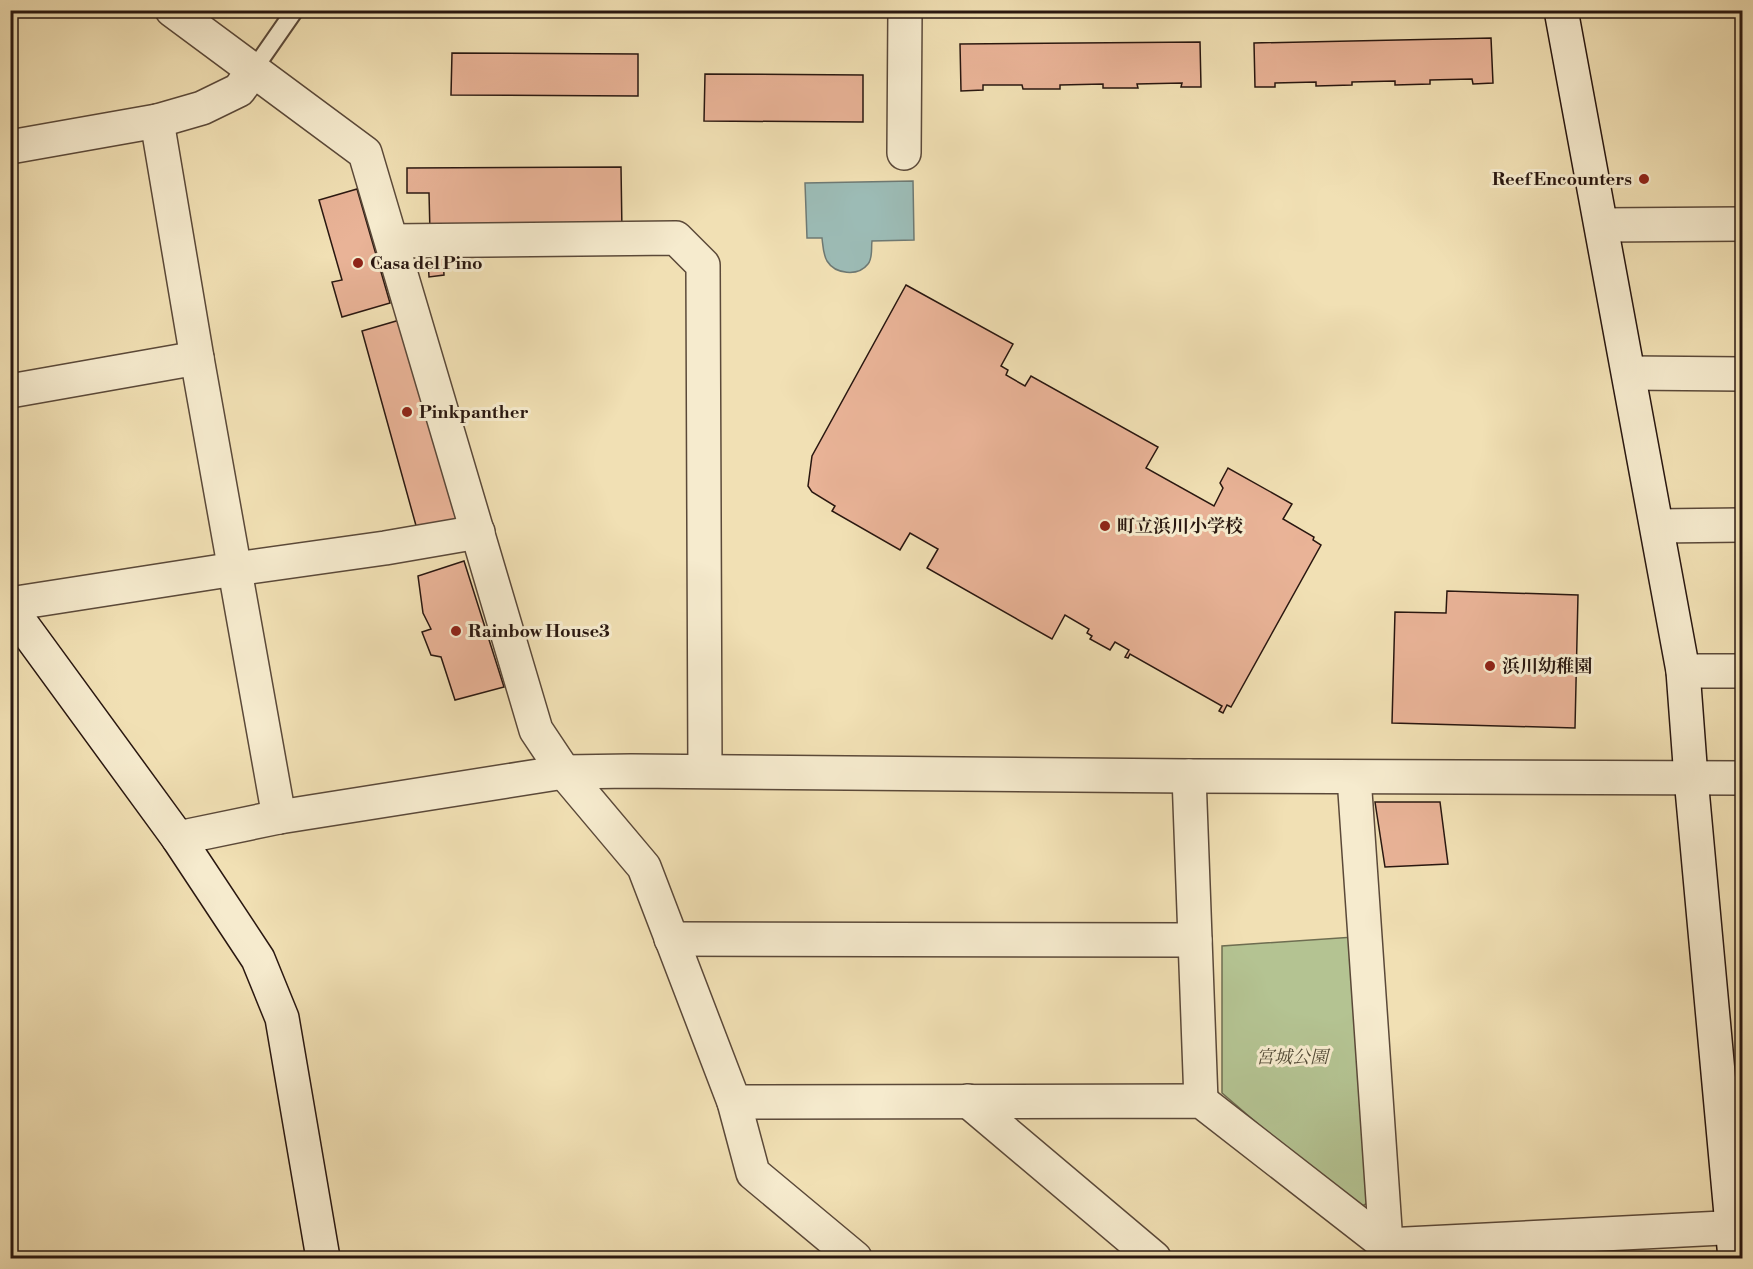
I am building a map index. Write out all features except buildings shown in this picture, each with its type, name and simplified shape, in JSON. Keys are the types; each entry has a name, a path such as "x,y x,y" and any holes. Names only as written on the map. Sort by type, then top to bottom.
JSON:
{"street":[{"path":"172,10 365,153 536,730 564,772 644,867 734,1102 753,1173 855,1258"},
{"path":"904,153 905,10"},
{"path":"734,1102 1201,1101 1386,1252 1551,1248 1737,1238 1691,778 1683,671 1561,10"},
{"path":"10,147 157,121 202,108 239,90 254,69"},
{"path":"157,121 279,817"},
{"path":"1602,225 1743,224"},
{"path":"392,241 676,238 703,266 705,771"},
{"path":"10,390 197,358"},
{"path":"1629,374 1743,374"},
{"path":"1656,526 1743,525"},
{"path":"323,1258 282,1018 258,959 178,838 10,606 478,532"},
{"path":"1683,671 1743,671"},
{"path":"178,838 279,817 564,772 1743,778"},
{"path":"1189,776 1201,1101"},
{"path":"1354,777 1386,1252"},
{"path":"671,939 1195,940"},
{"path":"968,1101 1154,1258"}],"lane":[{"path":"254,69 295,10"}],"green space":[{"name":"宮城公園","path":"1354,937 1373,1200 1357,1209 1222,1093 1222,946"}],"water":[{"path":"913,181 914,240 872,241 871,259 864,268 853,272 835,269 827,261 822,238 807,238 805,183"}],"place":[{"name":"Reef Encounters","path":"1644,179"},
{"name":"Casa del Pino","path":"358,263"},
{"name":"Pinkpanther","path":"407,412"},
{"name":"町立浜川小学校","path":"1105,526"},
{"name":"Rainbow House3","path":"456,631"},
{"name":"浜川幼稚園","path":"1490,666"}]}
